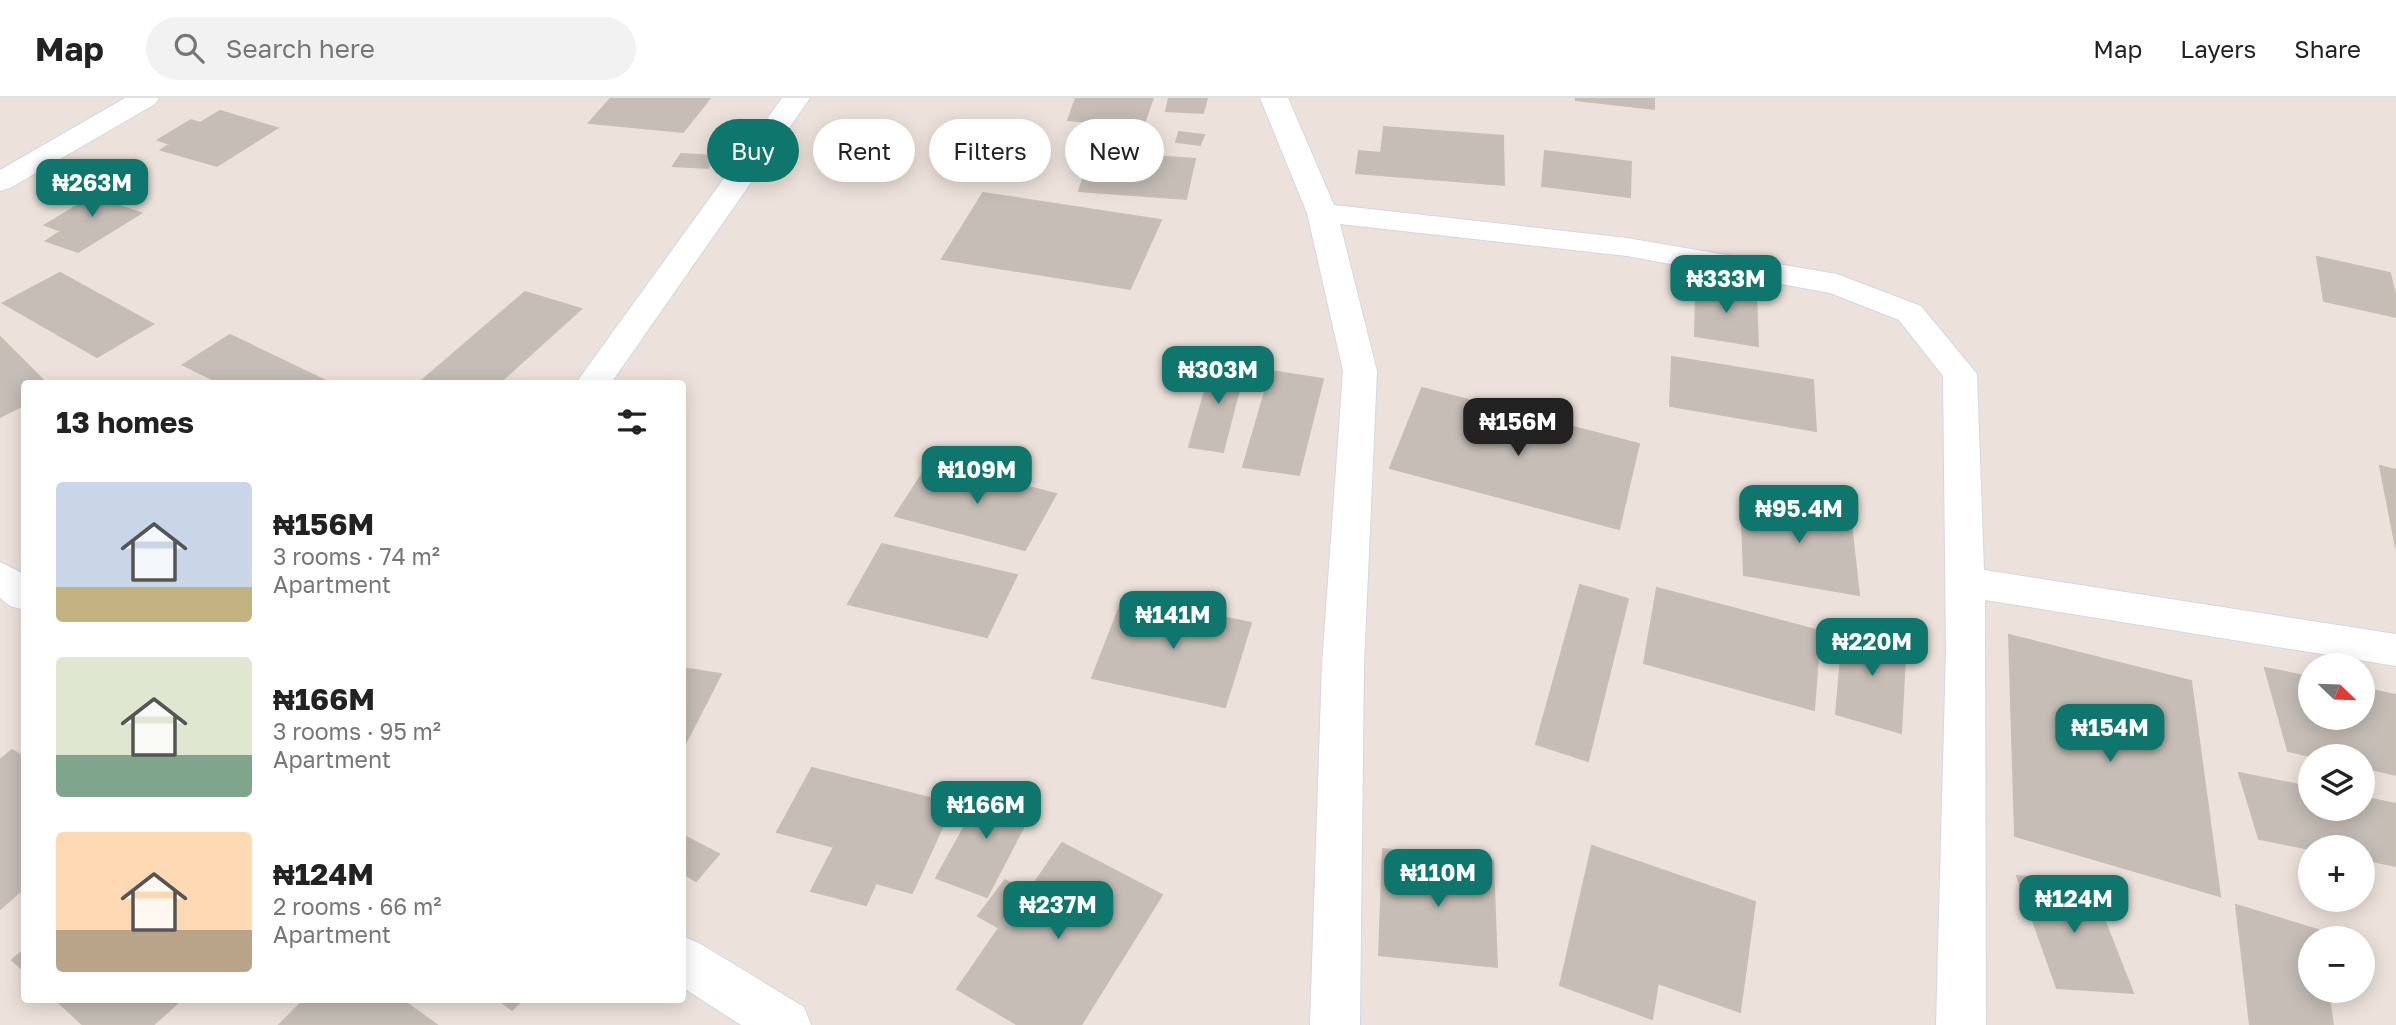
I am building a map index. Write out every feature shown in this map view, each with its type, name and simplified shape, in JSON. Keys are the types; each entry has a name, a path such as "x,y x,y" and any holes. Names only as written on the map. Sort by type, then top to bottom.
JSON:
{"street":[{"path":"0,182 145,98"},
{"path":"595,380 796,98"},
{"path":"1274,98 1322,213 1360,371 1343,664 1335,1025"},
{"path":"1322,213 1628,247 1837,284 1910,313 1960,374 1964,582 1961,1025"},
{"path":"0,577 21,593"},
{"path":"1964,582 2396,650"},
{"path":"686,961 786,1025"}],"building":[{"path":"611,98 710,98 683,132 589,123"},
{"path":"1076,98 1153,98 1146,119 1068,119"},
{"path":"1169,98 1207,98 1203,113 1166,111"},
{"path":"1654,98 1654,109 1576,100"},
{"path":"220,111 277,128 217,166 161,150 170,144 158,140 191,120 200,123"},
{"path":"1384,127 1503,136 1504,185 1356,173 1359,151 1381,153"},
{"path":"1179,132 1204,135 1200,145 1176,142"},
{"path":"1545,151 1631,162 1630,197 1542,186"},
{"path":"681,154 707,155 707,168 673,166"},
{"path":"1164,157 1195,159 1186,199 1079,191 1082,182 1164,182"},
{"path":"110,186 137,195 119,206 141,213 78,252 46,241 61,231 45,225"},
{"path":"983,193 1161,220 1130,289 942,259"},
{"path":"2317,257 2390,273 2396,298 2396,317 2324,301"},
{"path":"60,273 153,324 97,357 3,303"},
{"path":"1696,284 1756,293 1758,346 1695,336"},
{"path":"525,292 581,309 502,380 422,380"},
{"path":"230,335 324,380 214,380 183,365"},
{"path":"0,337 43,380 21,380 21,406 0,417"},
{"path":"1672,357 1813,380 1816,431 1670,406"},
{"path":"1214,359 1246,363 1223,452 1189,447"},
{"path":"1271,371 1323,379 1299,475 1243,467"},
{"path":"1422,388 1639,444 1619,529 1390,468"},
{"path":"930,462 1056,494 1025,550 895,516"},
{"path":"2380,466 2396,470 2396,548"},
{"path":"1741,496 1850,514 1859,595 1744,575"},
{"path":"882,544 1017,575 987,637 848,604"},
{"path":"1580,585 1628,599 1588,761 1536,744"},
{"path":"1657,588 1820,631 1814,710 1644,663"},
{"path":"1124,596 1251,623 1225,707 1092,678"},
{"path":"1844,623 1906,640 1901,733 1836,714"},
{"path":"2009,635 2191,681 2220,896 2015,836"},
{"path":"2265,668 2298,675 2298,730 2375,730 2375,691 2396,695 2396,775 2375,770 2375,744 2298,744 2298,753 2288,751"},
{"path":"686,669 721,674 686,742"},
{"path":"12,750 21,755 21,891 0,909 0,760"},
{"path":"812,768 953,804 912,893 876,883 866,905 811,891 834,847 777,832"},
{"path":"2239,773 2298,785 2298,821 2375,821 2375,800 2396,804 2396,866 2375,862 2375,835 2298,835 2298,847 2259,839"},
{"path":"987,786 1036,803 987,897 936,878"},
{"path":"686,837 719,854 696,881 686,875"},
{"path":"1062,843 1162,895 1081,1025 1018,1025 957,989 999,928 978,916 1005,880 1028,892"},
{"path":"1592,846 1755,902 1740,1012 1658,983 1652,1019 1560,985"},
{"path":"1383,849 1493,861 1497,967 1379,955"},
{"path":"2017,876 2089,881 2133,993 2057,988"},
{"path":"2236,905 2305,926 2298,926 2298,1003 2330,1003 2333,1025 2250,1025"},
{"path":"21,952 21,968 12,960"},
{"path":"59,1003 178,1003 153,1025 83,1025"},
{"path":"301,1003 406,1003 437,1025 279,1025"},
{"path":"503,1003 519,1003 512,1010"}]}
